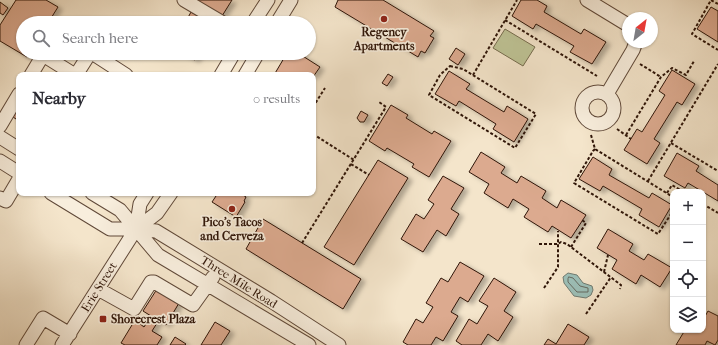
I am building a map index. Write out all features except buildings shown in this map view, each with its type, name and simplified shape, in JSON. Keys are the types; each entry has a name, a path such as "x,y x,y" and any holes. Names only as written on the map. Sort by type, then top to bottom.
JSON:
{"street":[{"path":"184,0 211,16"},
{"path":"258,16 268,0"},
{"path":"281,16 291,0"},
{"path":"587,0 622,21"},
{"path":"607,94 634,48"},
{"path":"33,72 40,60"},
{"path":"51,60 70,72"},
{"path":"77,72 86,60"},
{"path":"102,60 121,72"},
{"path":"223,72 230,60"},
{"path":"247,72 254,60"},
{"path":"0,126 16,99"},
{"path":"0,137 16,147"},
{"path":"0,161 16,171"},
{"path":"0,198 6,201 16,184"},
{"name":"Three Mile Road","path":"56,196 110,229 156,231 271,301 339,345"},
{"name":"Three Mile Road","path":"97,196 120,210 158,255 309,345"},
{"name":"Erie Street","path":"136,229 140,204 145,196"},
{"name":"Erie Street","path":"62,345 136,229 157,213 169,196"},
{"path":"98,289 134,309 151,282 154,282 193,305 219,269"},
{"path":"26,345 43,318 70,334"}],"path":[{"path":"472,75 517,0"},
{"path":"718,4 711,0 692,34 718,50"},
{"path":"505,20 597,76"},
{"path":"626,135 661,77 672,68 686,75 694,61"},
{"path":"640,64 661,77"},
{"path":"648,181 718,64"},
{"path":"450,66 463,69 472,75 536,114 515,148 429,95 440,75 450,66"},
{"path":"316,102 325,88"},
{"path":"302,243 386,107 379,102"},
{"path":"617,129 631,139"},
{"path":"591,135 595,149 670,195"},
{"path":"316,136 354,160"},
{"path":"671,143 718,171"},
{"path":"595,149 574,183 658,234 670,216"},
{"path":"351,164 369,175"},
{"path":"667,193 672,185 677,189"},
{"path":"706,206 718,213"},
{"path":"571,247 586,223 582,220"},
{"path":"544,288 558,268 558,231"},
{"path":"539,244 558,244 560,242 567,244 621,285 620,289"},
{"path":"604,272 608,255"},
{"path":"586,314 611,277"}],"green space":[{"path":"505,29 535,47 523,66 493,48"}],"water":[{"path":"568,273 577,275 583,283 592,286 593,290 591,295 586,298 574,296 564,283 563,277"}],"place":[{"name":"Regency Apartments","path":"384,19"},
{"name":"Pico's Tacos and Cerveza","path":"232,209"},
{"name":"Shorecrest Plaza","path":"103,319"}]}
